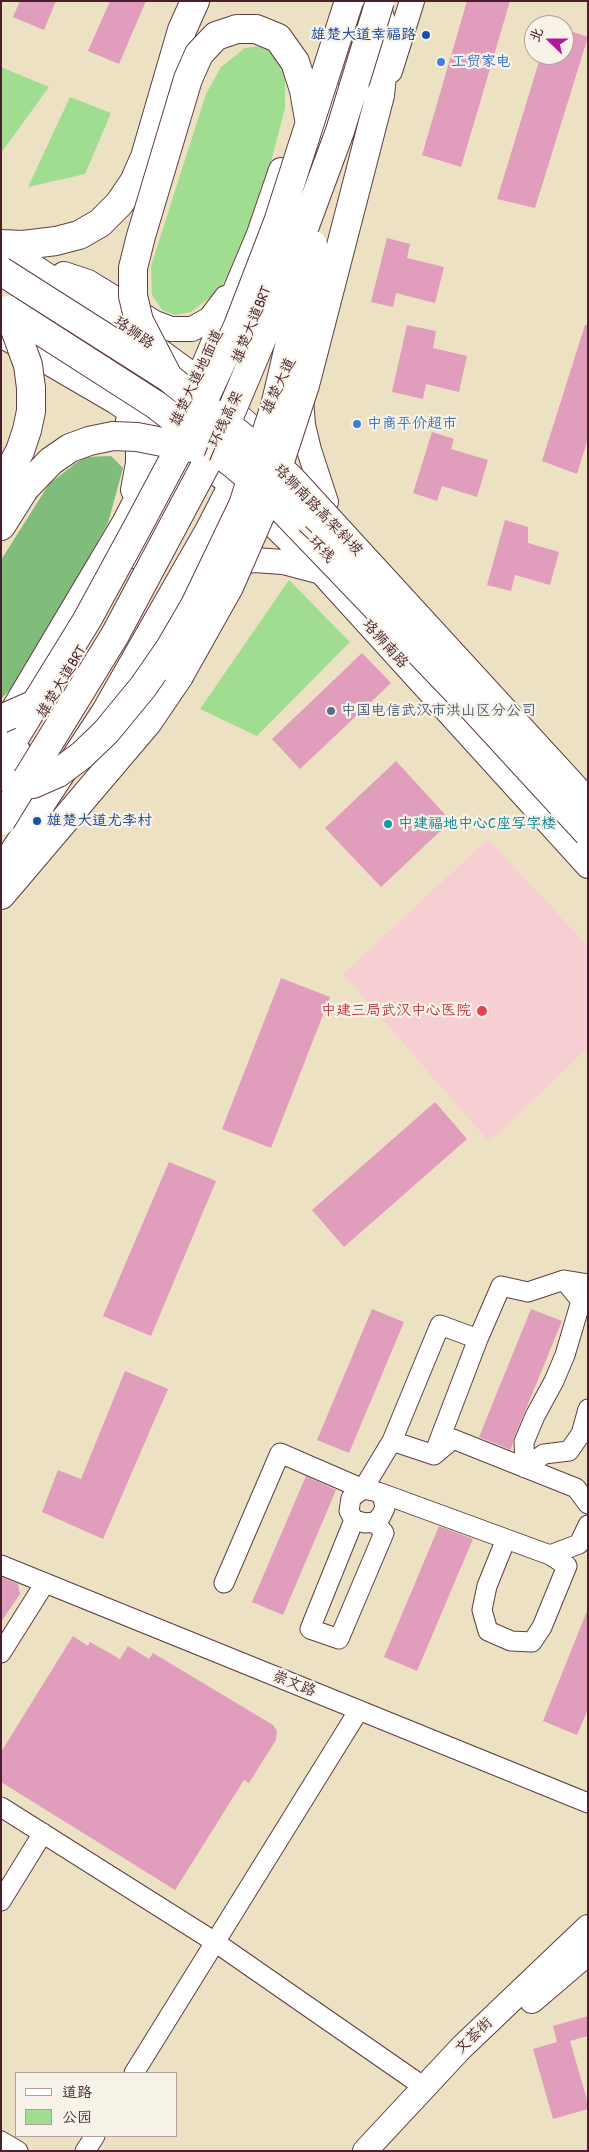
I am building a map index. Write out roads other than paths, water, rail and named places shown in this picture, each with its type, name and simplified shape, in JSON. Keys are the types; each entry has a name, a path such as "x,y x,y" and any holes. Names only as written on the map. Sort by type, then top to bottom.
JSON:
{"highway":[{"path":"1,245 23,245 56,241 80,235 100,223 119,204 134,182 145,157 182,30 195,1"},
{"path":"1,760 16,718 87,620 194,421 238,326 278,222 350,1"},
{"path":"1,895 146,723 179,676 228,586 269,495 306,385 380,95 386,37 376,5 372,1"},
{"name":"二环线高架","path":"1,821 115,635 220,436 265,332 340,131 380,1"},
{"path":"169,378 139,321 133,296 133,268 188,79 199,54 216,36 237,29 256,29 278,38 295,62 304,90 310,122"},
{"path":"1,784 33,784 58,772 82,755 106,732 143,687 170,648 195,605 243,505 275,406 340,131"},
{"name":"珞狮南路高架斜坡","path":"1,271 169,378 290,478 588,803"},
{"path":"1,486 20,451 28,430 31,410 28,365 4,317"},
{"name":"二环线","path":"4,317 156,405 232,474 262,488 474,709 588,833"},
{"path":"1,526 25,488 51,461 70,448 89,441 113,436 161,441 198,450 232,474"}],"main road":[{"name":"雄楚大道地面道","path":"16,718 124,523 198,379 252,251 336,1"},
{"path":"326,502 303,425 300,340 412,1"},
{"name":"珞狮路","path":"1,245 138,335 198,379 258,432"},
{"path":"40,270 76,276 155,323 171,328 192,329 210,320 226,297 252,251"},
{"path":"4,317 116,402 168,437"},
{"name":"雄楚大道","path":"258,432 300,340"},
{"path":"116,402 132,427 138,447 136,477 124,523"},
{"path":"1,868 104,711 166,604 232,474 258,432 326,502 588,783"},
{"name":"珞狮南路","path":"168,437 193,455 232,474 588,866"},
{"path":"166,604 192,582 220,566 254,560 283,562 321,572"},
{"name":"文荟街","path":"365,2151 461,2048 588,1927"},
{"name":"文荟街","path":"382,2151 460,2069 528,2004 588,1953"}],"street":[{"name":"雄楚大道BRT","path":"1,784 130,569 222,400 287,238 331,113 367,1"},
{"path":"525,1468 524,1442 565,1355 581,1301 564,1280"},
{"path":"434,1455 478,1339 501,1286 528,1292 564,1280 588,1284"},
{"path":"371,1490 383,1498 384,1508 381,1516 375,1522 365,1523 354,1520 349,1511 351,1498 371,1490 440,1325 478,1339"},
{"path":"525,1468 544,1454 569,1451 581,1434 588,1409"},
{"path":"434,1455 453,1439 576,1488 588,1504"},
{"path":"392,1441 434,1455"},
{"path":"224,1583 280,1453 371,1490 506,1539 550,1555 567,1566 542,1627 532,1642 511,1641 488,1631 482,1610 487,1586 506,1539"},
{"path":"354,1520 310,1629 339,1639 384,1533 375,1522"},
{"path":"550,1555 584,1546 588,1525"},
{"name":"崇文路","path":"1,1565 588,1803"},
{"path":"1,1653 45,1583"},
{"path":"135,2072 359,1710"},
{"path":"1,1807 215,1942 424,2087"},
{"path":"1,1901 43,1833"},
{"path":"85,2151 94,2137"},
{"path":"1,2141 18,2151"}],"place":[{"name":"雄楚大道幸福路","path":"426,35"},
{"name":"工贸家电","path":"441,62"},
{"name":"中商平价超市","path":"357,424"},
{"name":"中国电信武汉市洪山区分公司","path":"331,711"},
{"name":"雄楚大道尤李村","path":"37,821"},
{"name":"中建福地中心C座写字楼","path":"388,824"},
{"name":"中建三局武汉中心医院","path":"482,1011"}]}
